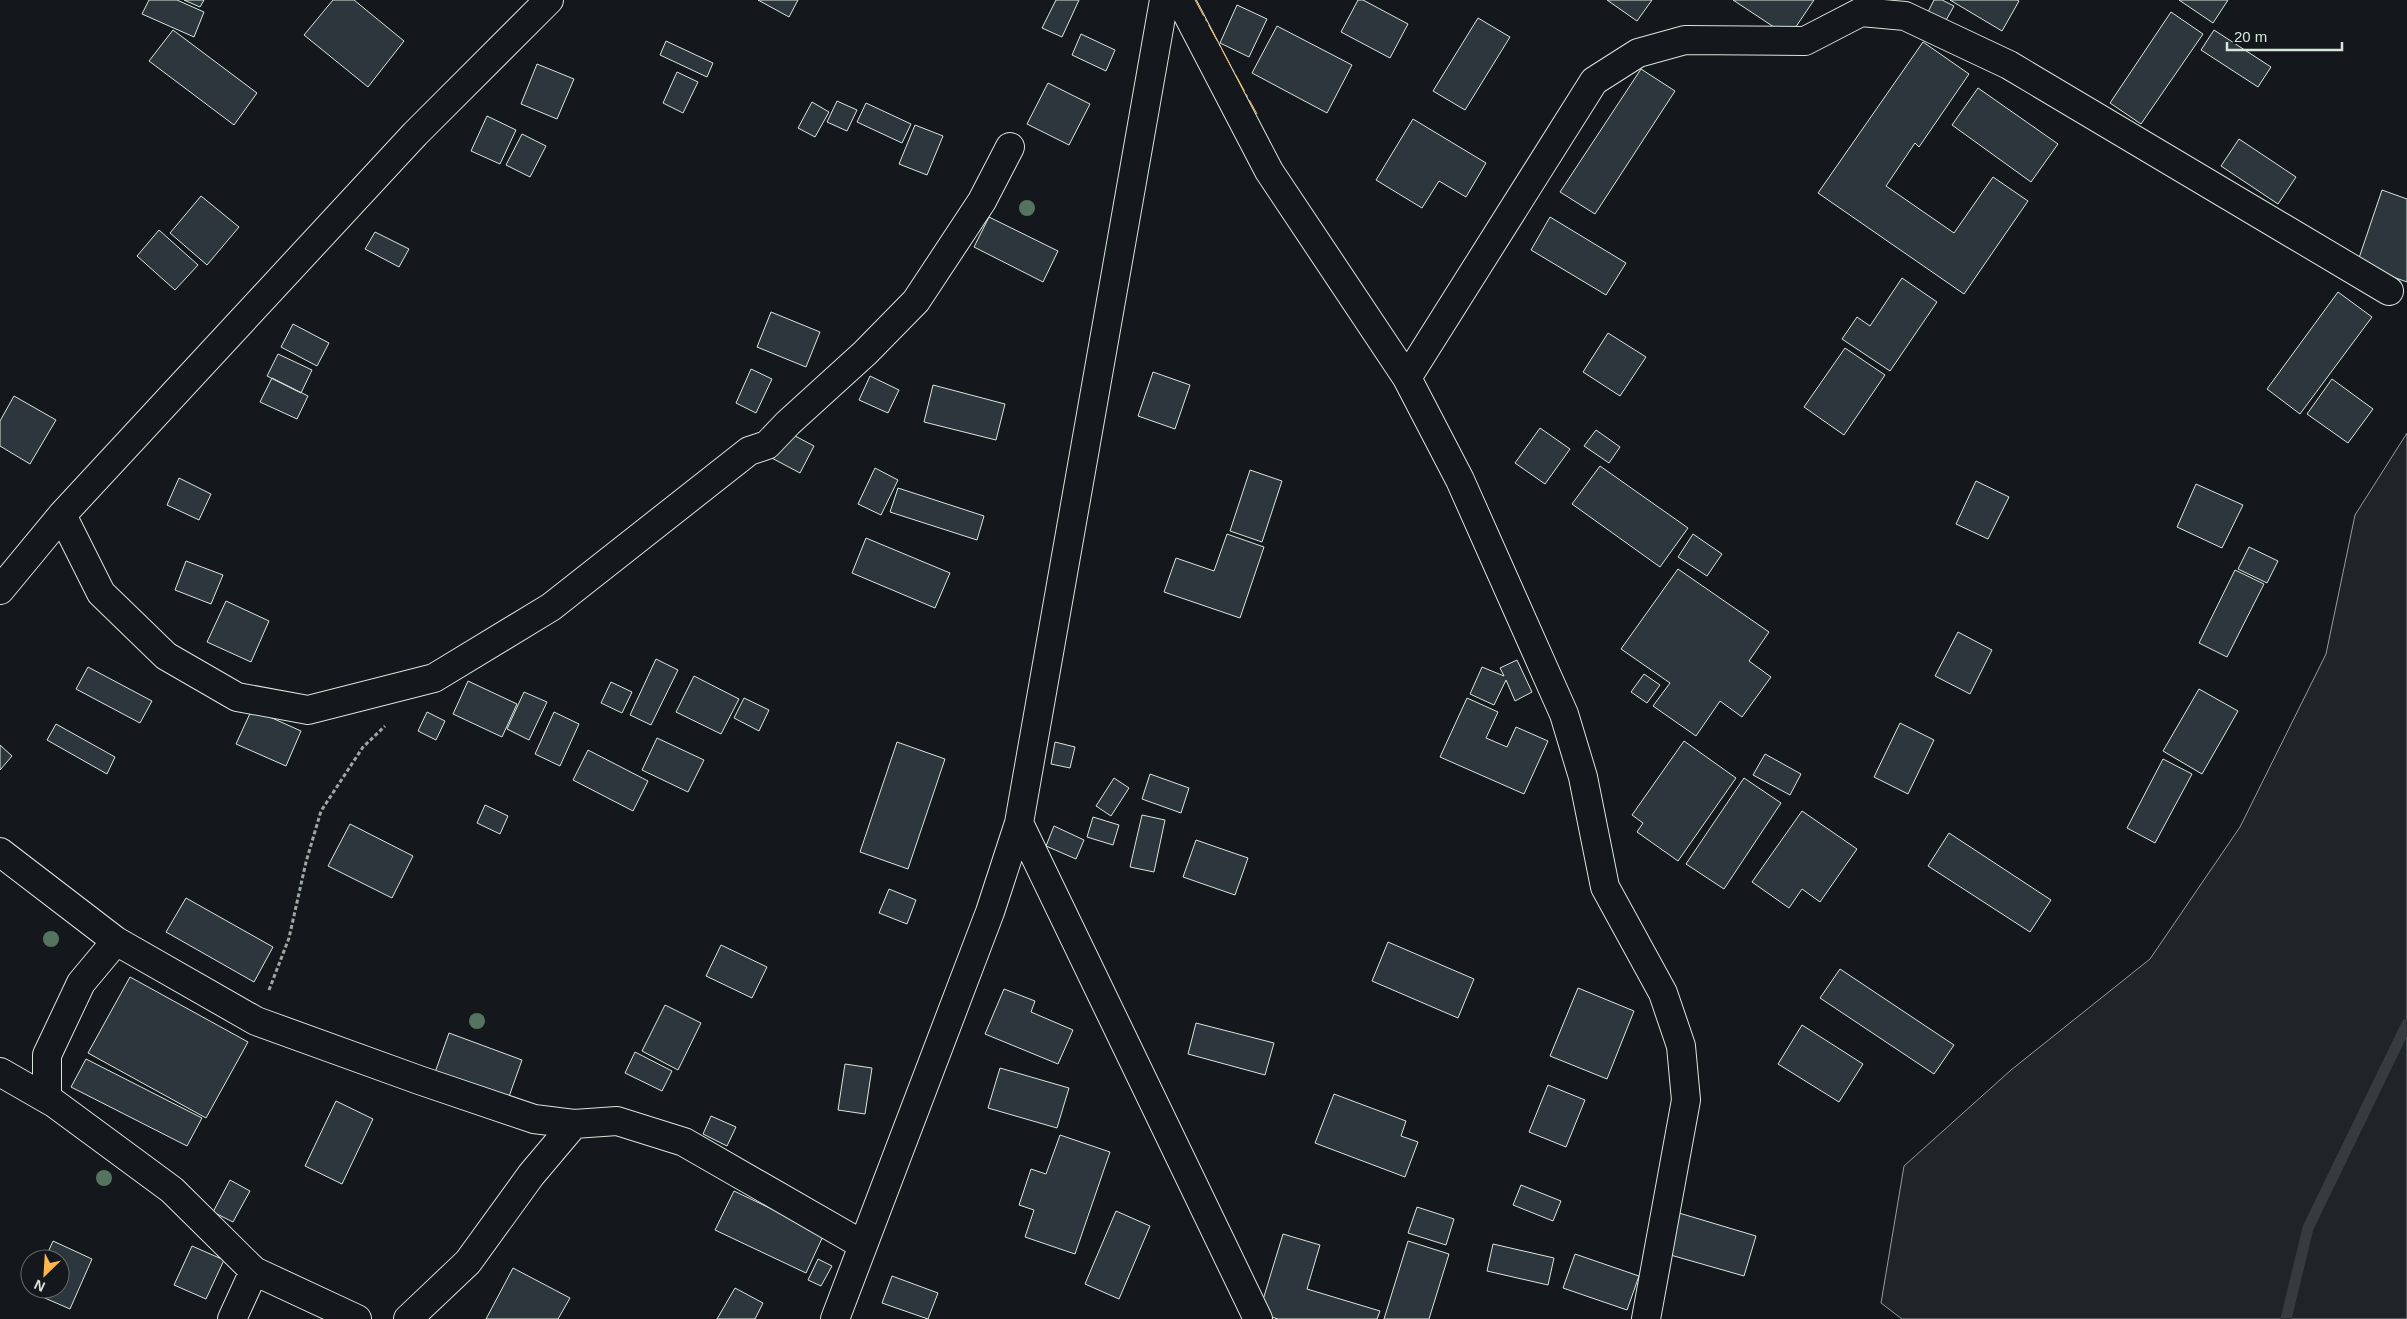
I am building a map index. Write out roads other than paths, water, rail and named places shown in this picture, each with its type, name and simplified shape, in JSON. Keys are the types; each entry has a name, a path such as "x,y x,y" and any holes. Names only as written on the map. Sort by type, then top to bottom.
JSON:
{"street":[{"path":"0,590 62,515 408,141 550,0"},
{"path":"835,1319 990,912 1019,823 1164,0"},
{"path":"1180,0 1269,171 1407,378 1460,480 1564,714 1583,777 1605,887 1663,993 1681,1046 1686,1100 1646,1319"},
{"path":"1407,378 1594,81 1638,53 1685,40 1805,40 1855,6 1910,8 2389,291"},
{"path":"62,515 101,593 166,656 237,697 308,710 434,678 551,607 749,451 767,446 788,423 865,353 916,301 982,201 1010,147"},
{"path":"1019,823 1258,1319"},
{"path":"0,852 116,941 256,1020 525,1116 574,1124 617,1121 684,1142 863,1245"},
{"path":"47,1099 47,1055 80,983 116,941"},
{"path":"0,1072 47,1099 172,1190 254,1271 357,1319"},
{"path":"408,1319 468,1262 531,1175 574,1124"},
{"path":"232,1319 254,1271"}],"waterway":[{"path":"2286,1319 2308,1228 2407,1024"}]}
